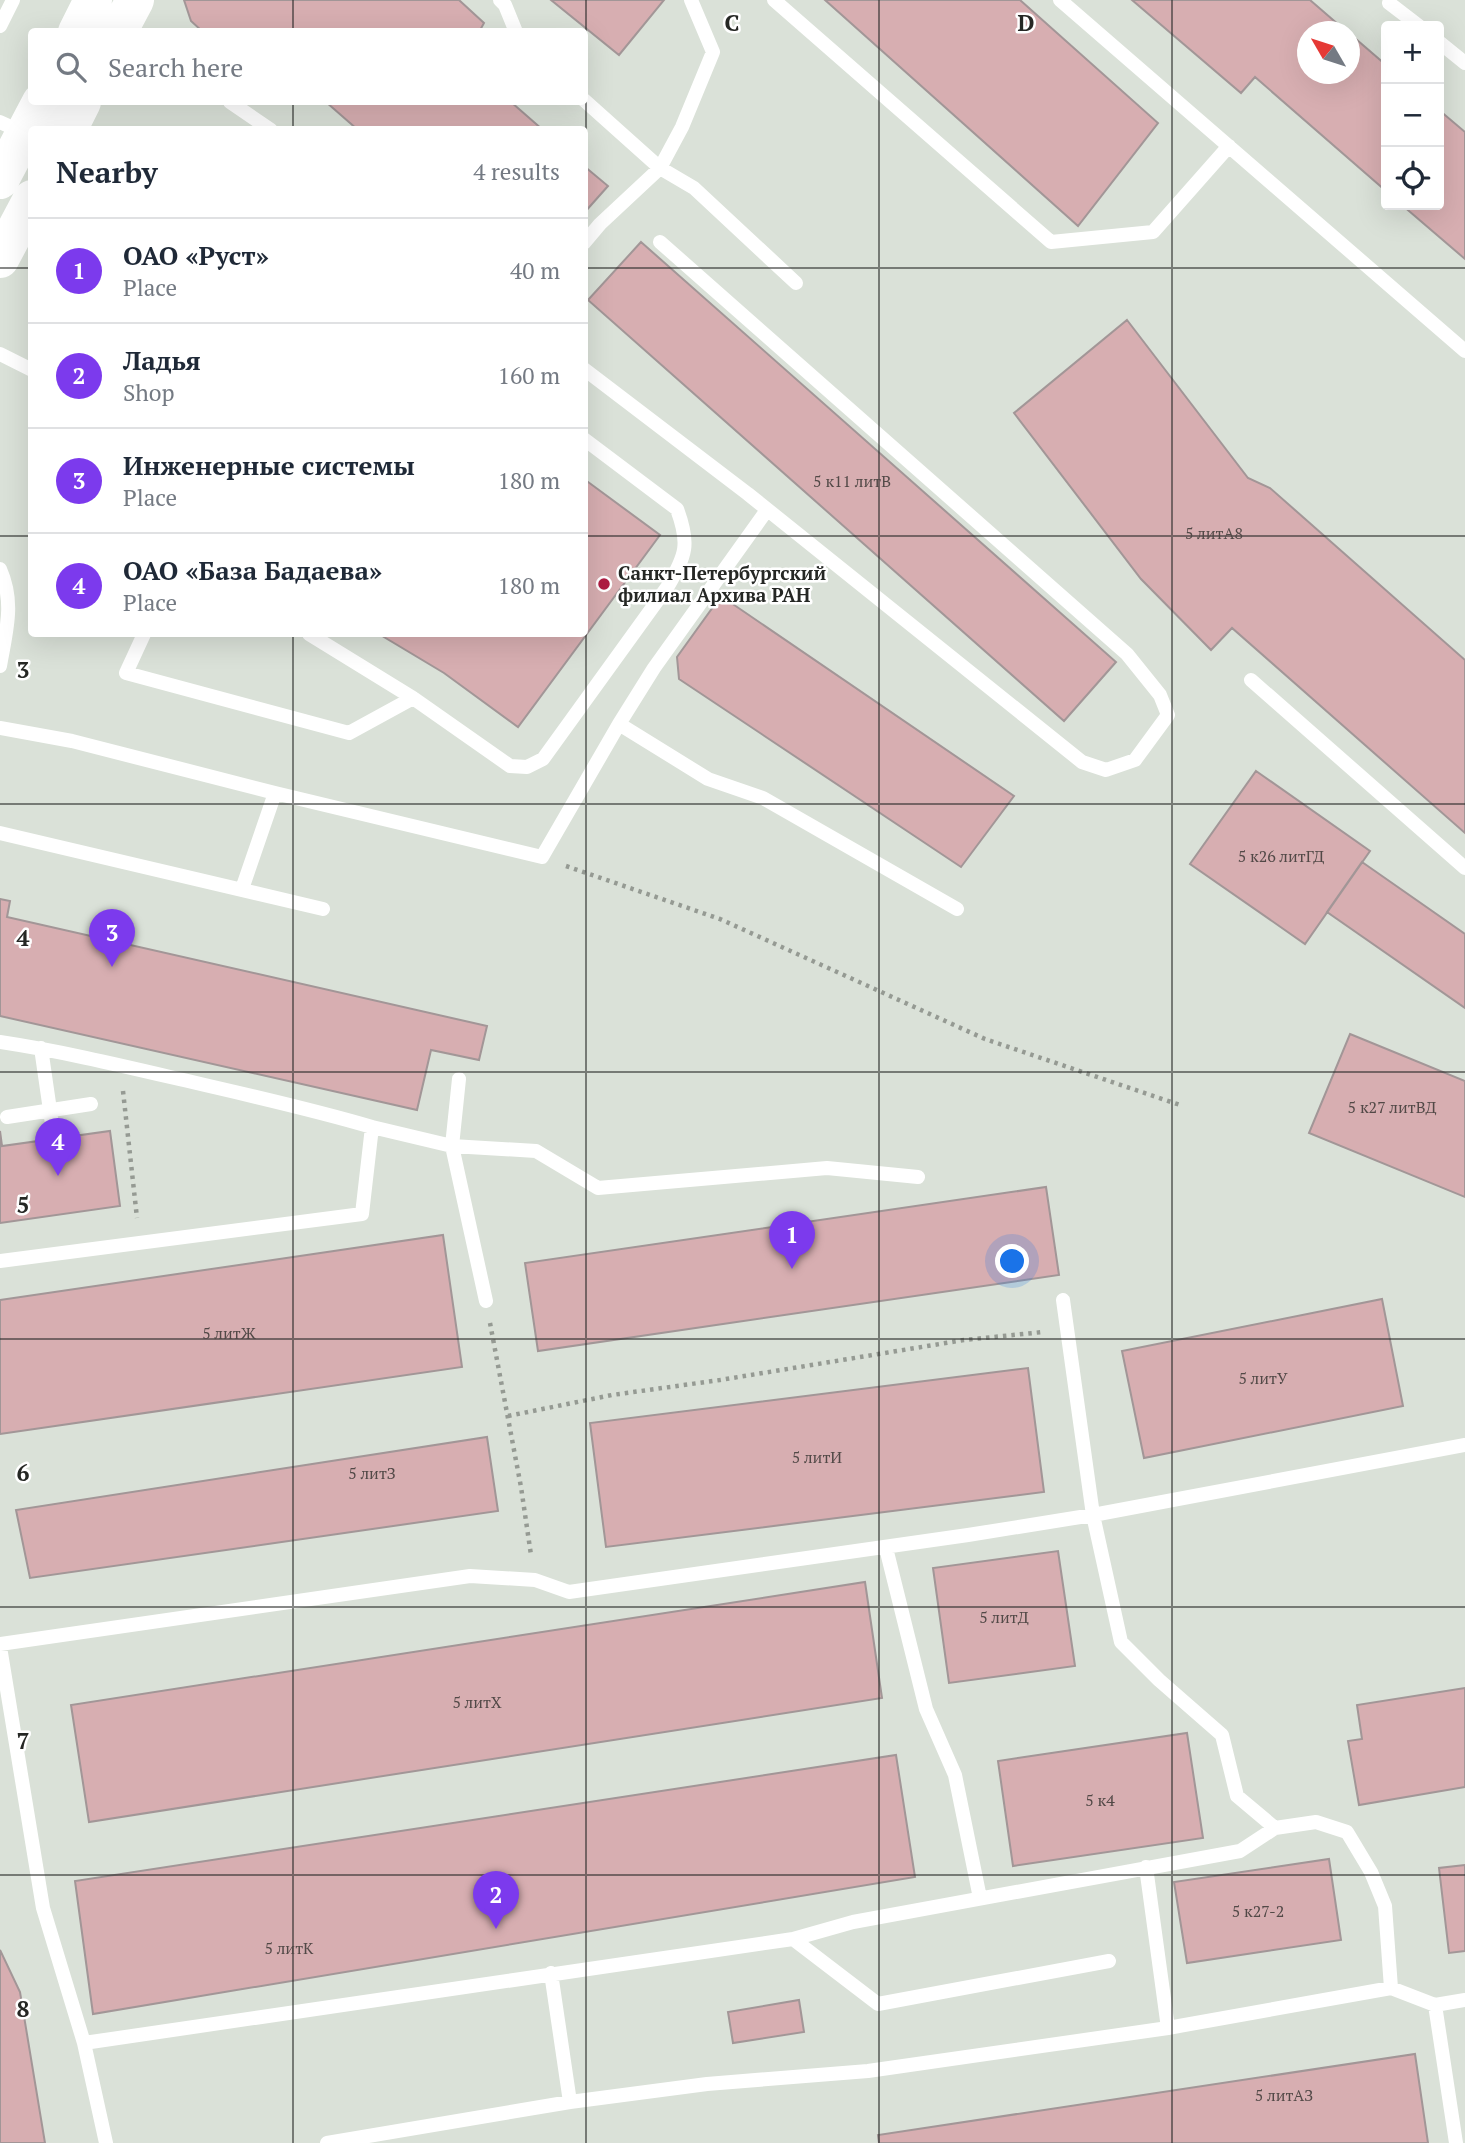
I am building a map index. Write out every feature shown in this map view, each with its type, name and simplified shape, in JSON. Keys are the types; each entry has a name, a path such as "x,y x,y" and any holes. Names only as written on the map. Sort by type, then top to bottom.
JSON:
{"main road":[{"path":"79,28 93,0"},
{"path":"120,28 135,0"},
{"path":"70,126 80,105"},
{"path":"0,180 24,123"},
{"path":"0,259 28,206"}],"lane":[{"path":"0,26 13,0"},
{"path":"500,0 505,5 514,28"},
{"path":"588,238 660,168 682,127 713,52 691,0"},
{"path":"774,0 1051,242 1153,232 1229,146"},
{"path":"1060,0 1465,351"},
{"path":"1389,3 1412,21"},
{"path":"1444,47 1465,64"},
{"path":"588,104 660,168 694,188 796,284"},
{"path":"234,105 265,126"},
{"path":"588,372 767,510 1082,762 1106,770 1135,760 1168,715 1160,695 1127,654 660,242"},
{"path":"0,354 28,368"},
{"path":"314,637 413,698 510,766 527,767 543,759 668,586 682,561 685,541 677,509 588,442"},
{"path":"0,728 72,741 542,857 654,668 767,510"},
{"path":"0,569 9,588 9,614 0,666"},
{"path":"143,637 126,673 349,733 413,698"},
{"path":"1251,680 1465,868"},
{"path":"619,724 708,779 763,798 957,909"},
{"path":"242,889 275,793"},
{"path":"0,833 323,909"},
{"path":"0,1042 41,1048 319,1111 452,1146 536,1151 598,1188 827,1168 918,1177"},
{"path":"41,1048 51,1117"},
{"path":"459,1079 452,1146 486,1301"},
{"path":"7,1116 51,1117 91,1104"},
{"path":"0,1261 362,1214 372,1127"},
{"path":"1063,1300 1093,1515 1121,1642 1159,1680 1222,1735 1237,1796 1275,1828"},
{"path":"106,2143 83,2043 43,1908 0,1645 470,1576 535,1580 569,1592 886,1548 1093,1515 1465,1446"},
{"path":"886,1548 926,1709 955,1775 980,1898"},
{"path":"83,2043 793,1939 853,1922 1240,1851 1275,1828 1316,1822 1347,1832 1371,1872 1385,1906 1391,1988"},
{"path":"1146,1867 1168,2028"},
{"path":"793,1939 878,2004 1109,1961"},
{"path":"551,1973 570,2102"},
{"path":"327,2143 570,2102 708,2084 868,2071 1168,2028 1391,1988 1435,2005 1465,2000"},
{"path":"1435,2005 1456,2143"}],"path":[{"path":"542,857 720,919 985,1039 1180,1105"},
{"path":"120,1066 140,1243"},
{"path":"486,1301 535,1580"},
{"path":"508,1416 612,1395 964,1340 1067,1329"}],"building":[{"path":"184,0 459,0 484,23 481,28 199,28 191,21"},
{"path":"551,0 664,0 619,55"},
{"path":"825,0 1020,0 1158,123 1078,226"},
{"path":"1132,0 1310,0 1334,21 1297,21 1297,84 1360,84 1360,43 1381,61 1381,187 1255,77 1241,93"},
{"path":"329,105 514,105 538,126 353,126"},
{"path":"1444,114 1465,132 1465,259 1408,210 1444,210"},
{"path":"588,169 608,186 588,208"},
{"path":"641,242 1116,662 1064,721 588,300"},
{"path":"1127,320 1248,478 1270,488 1465,660 1465,833 1232,628 1211,650 1141,579 1014,413"},
{"name":"Санкт-Петербургский филиал Архива РАН","path":"588,482 660,535 588,632"},
{"path":"721,596 1014,796 961,867 679,679 677,657"},
{"name":"Санкт-Петербургский филиал Архива РАН","path":"384,637 585,637 518,727 444,673"},
{"path":"1256,771 1370,851 1305,944 1190,864"},
{"path":"1362,862 1465,934 1465,1008 1327,912"},
{"path":"0,899 10,901 7,917 487,1026 479,1060 431,1050 417,1110 0,1016"},
{"path":"1350,1034 1465,1081 1465,1197 1309,1133"},
{"path":"0,1131 2,1146 110,1131 120,1206 0,1223"},
{"path":"1046,1187 1059,1275 538,1351 525,1263"},
{"path":"443,1235 462,1367 0,1434 0,1300"},
{"path":"1382,1299 1403,1406 1144,1458 1122,1351"},
{"path":"1028,1368 1044,1492 606,1547 590,1423"},
{"path":"487,1437 498,1511 30,1578 16,1510"},
{"path":"1058,1551 1075,1666 949,1683 933,1568"},
{"path":"865,1582 882,1698 89,1822 71,1705"},
{"path":"1465,1688 1465,1787 1359,1805 1348,1741 1362,1739 1357,1705"},
{"path":"1187,1733 1203,1838 1013,1866 998,1761"},
{"path":"896,1755 915,1877 93,2014 75,1881"},
{"path":"1329,1859 1341,1940 1187,1963 1174,1882"},
{"path":"1465,1865 1465,1951 1449,1953 1439,1868"},
{"path":"0,1950 20,1992 45,2143 0,2143"},
{"path":"799,2000 804,2032 733,2043 728,2012"},
{"path":"1415,2054 1428,2143 879,2143 878,2135"}],"place":[{"name":"Санкт-Петербургский филиал Архива РАН","path":"604,584"},
{"name":"Инженерные системы","path":"112,967"},
{"name":"ОАО «База Бадаева»","path":"58,1176"},
{"name":"ОАО «Руст»","path":"792,1269"},
{"name":"Ладья","path":"496,1929"}]}
